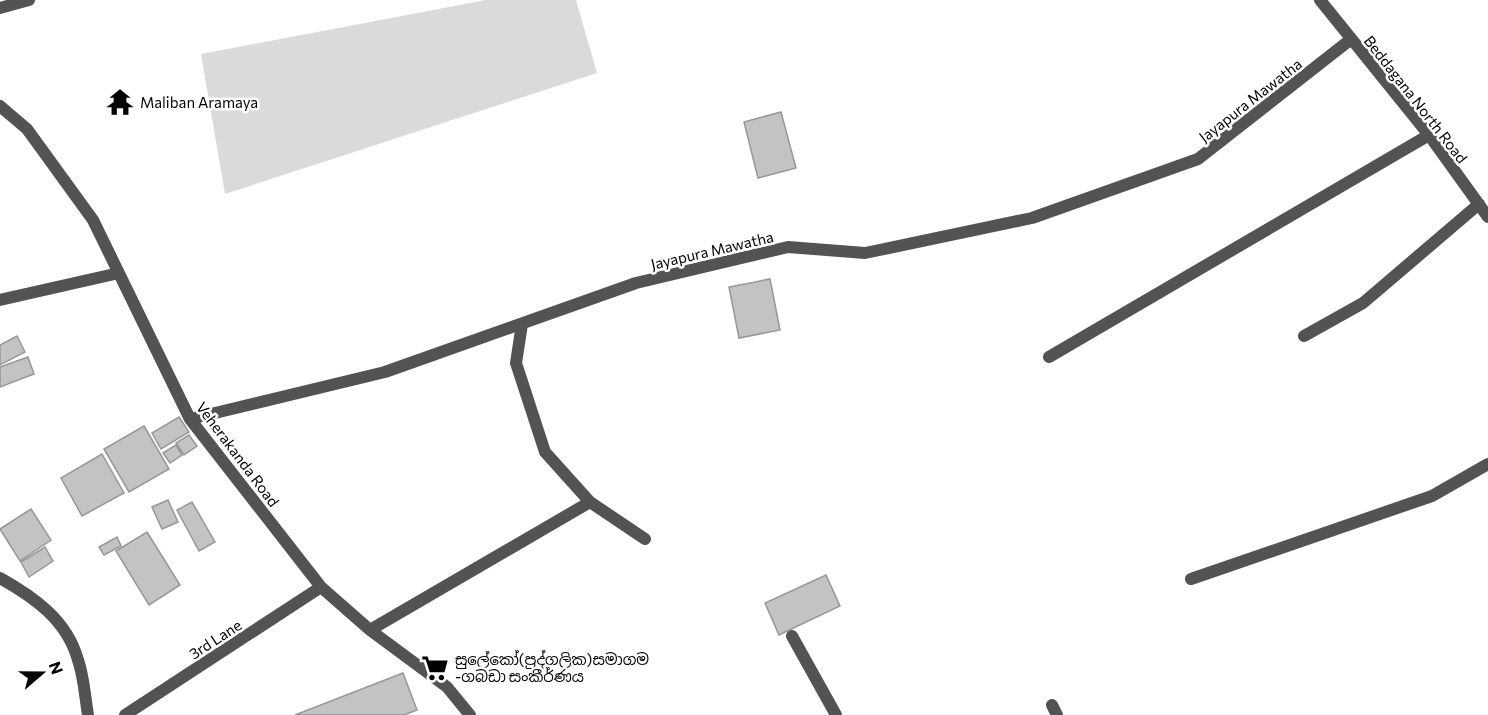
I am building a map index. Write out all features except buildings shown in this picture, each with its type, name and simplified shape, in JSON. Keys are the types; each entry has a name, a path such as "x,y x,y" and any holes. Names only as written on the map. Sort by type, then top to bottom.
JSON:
{"street":[{"path":"0,8 28,0"},
{"name":"Beddagana North Road","path":"1320,0 1429,135 1488,217"},
{"name":"Jayapura Mawatha","path":"190,419 385,372 636,283 788,247 865,253 1032,218 1198,159 1350,40"},
{"name":"Veherakanda Road","path":"0,106 27,129 93,220 190,419 321,588 370,630 447,687 470,715"},
{"path":"1049,357 1429,135"},
{"path":"1304,336 1363,303 1479,204"},
{"path":"0,300 119,273"},
{"path":"522,324 516,363 544,452 590,502 645,539"},
{"path":"1191,579 1432,496 1488,464"},
{"path":"370,630 590,502"},
{"path":"0,578 30,595 62,625 78,659 88,715"},
{"name":"3rd Lane","path":"125,715 321,588"},
{"path":"792,636 836,715"}],"shaded area":[{"path":"486,0 576,0 597,73 225,194 201,54"}],"place":[{"name":"Maliban Aramaya","path":"120,102"},
{"name":"සුලේකෝ(පුද්ගලික)සමාගම -ගබඩා සංකීර්ණය","path":"435,668"}]}
